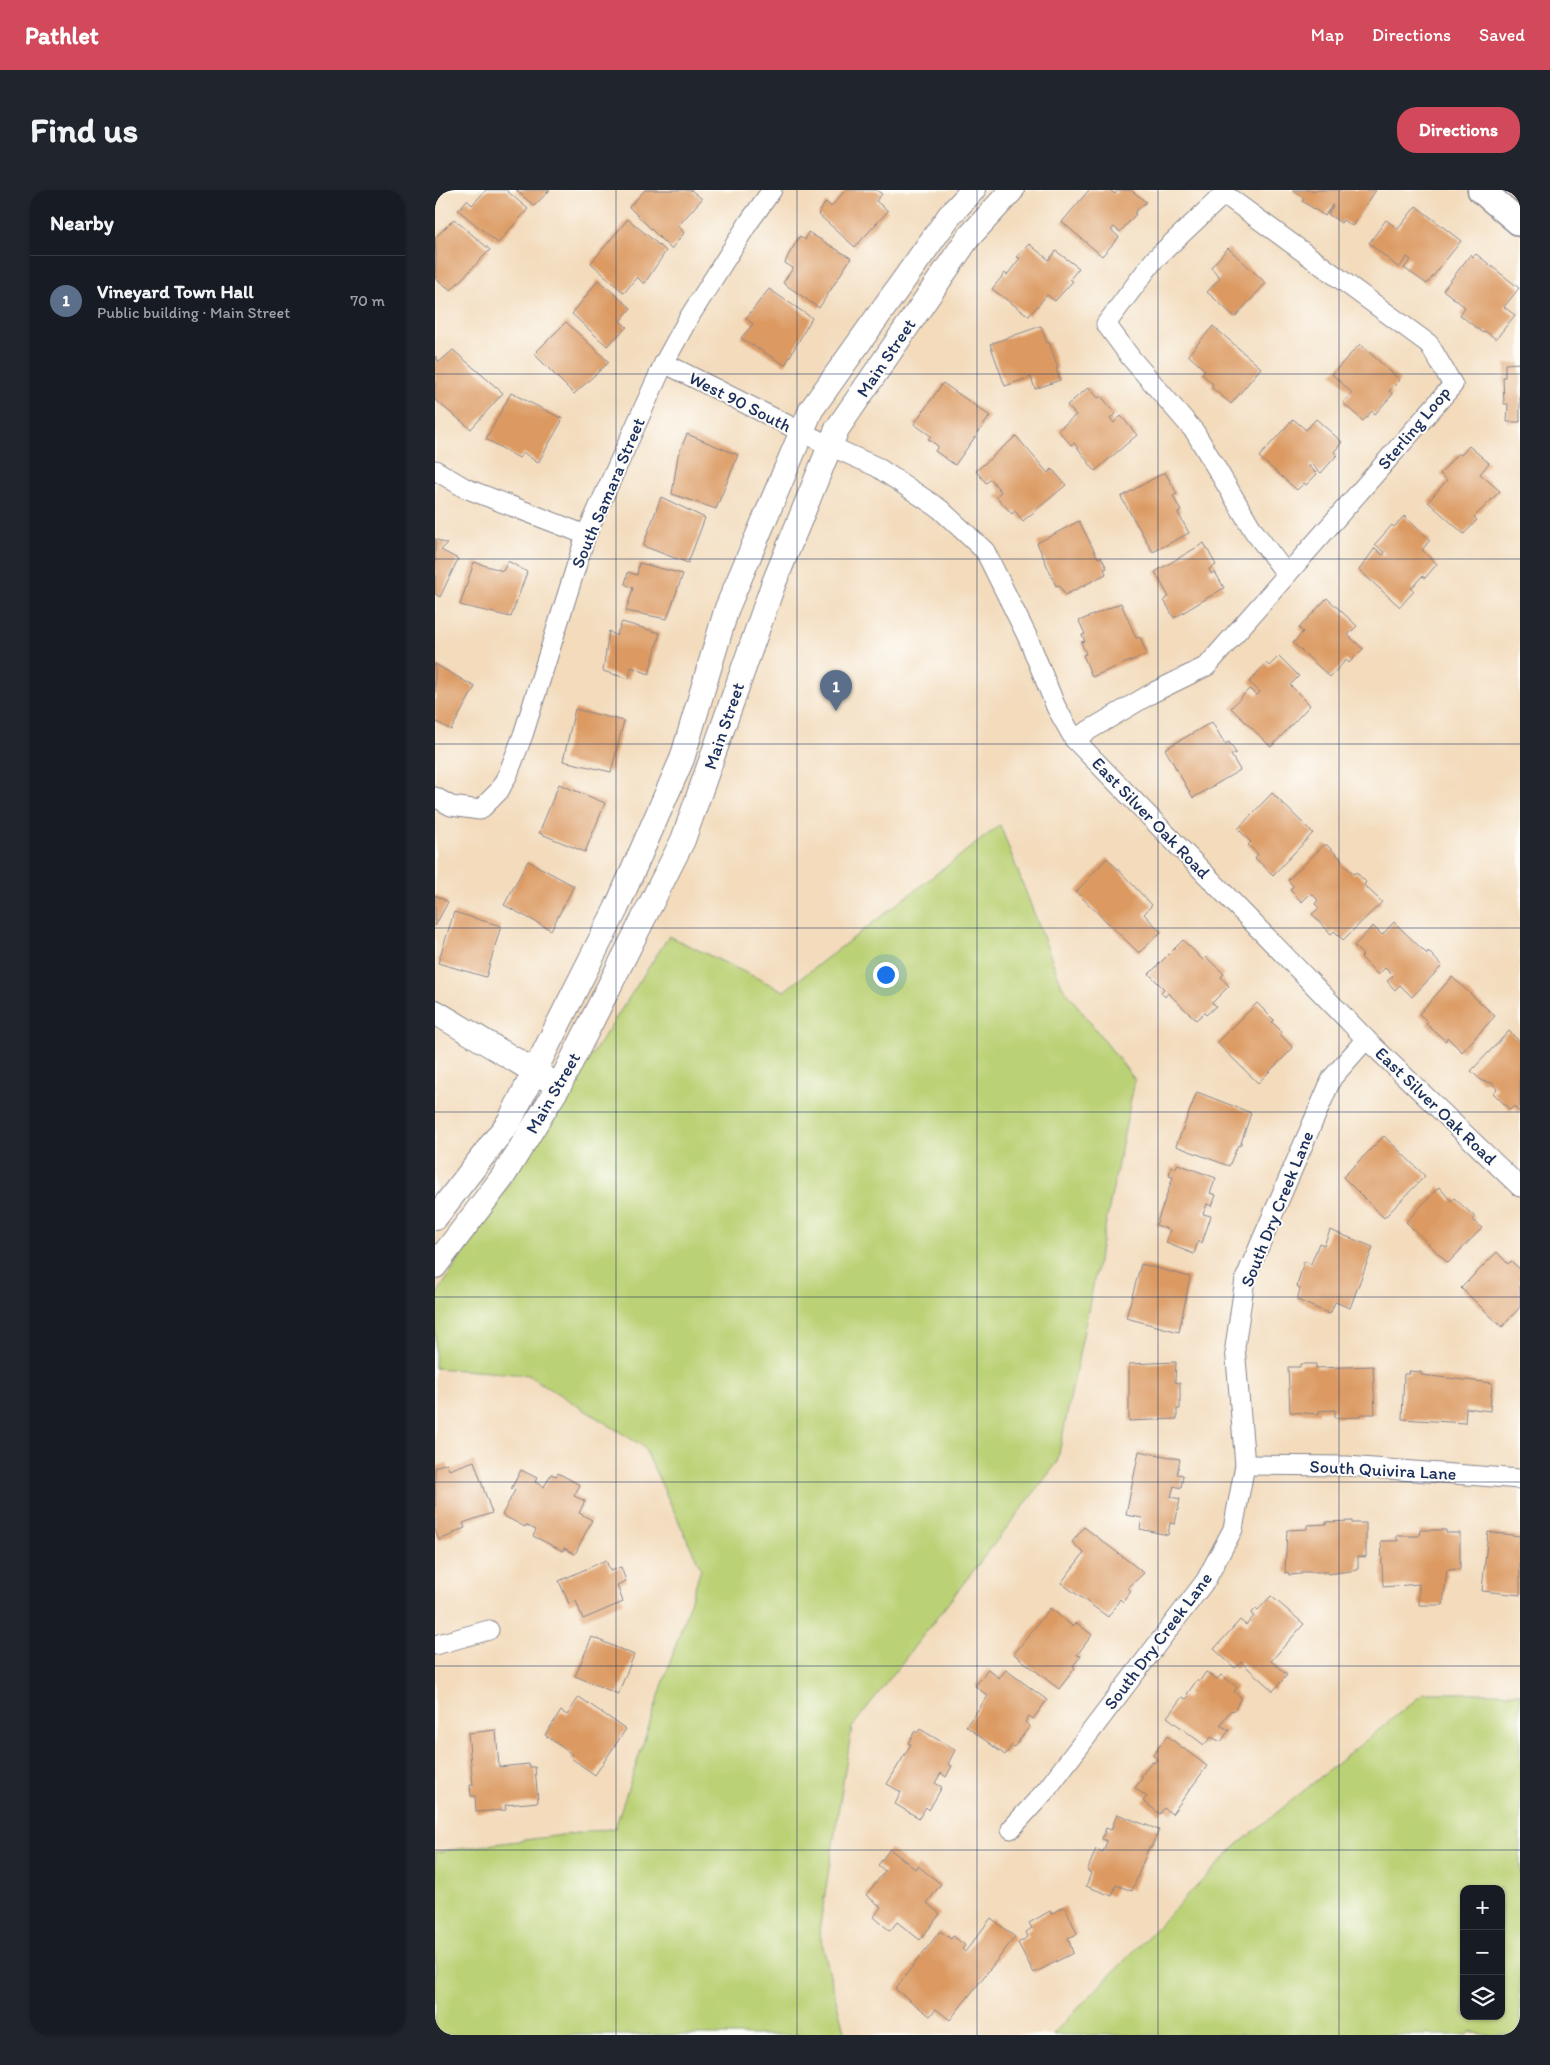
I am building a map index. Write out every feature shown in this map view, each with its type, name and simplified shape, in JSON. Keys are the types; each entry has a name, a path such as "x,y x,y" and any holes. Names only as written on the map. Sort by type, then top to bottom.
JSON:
{"main road":[{"path":"1481,190 1520,223"}],"street":[{"name":"South Samara Street","path":"435,796 451,806 480,810 499,791 508,774 523,735 586,535 664,364 687,319 749,222 772,190"},
{"name":"Main Street","path":"435,1266 503,1178 559,1086 687,830 773,585 816,439 811,410 950,215 973,190"},
{"name":"Main Street","path":"435,1218 509,1122 617,909 682,759 727,608 816,439 837,429 968,238 1012,190"},
{"name":"Sterling Loop","path":"1224,194 1429,344 1453,385 1287,575 1253,530 1195,432 1131,358 1106,324 1154,260 1224,194"},
{"name":"West 90 South","path":"664,364 816,439"},
{"name":"East Silver Oak Road","path":"816,439 877,467 940,509 985,552 1028,638 1056,707 1074,738 1366,1039 1520,1187"},
{"path":"435,470 465,488 586,535"},
{"path":"1074,738 1154,692 1207,666 1287,575"},
{"path":"435,1012 559,1086"},
{"name":"South Dry Creek Lane","path":"1011,1829 1047,1789 1207,1580 1233,1529 1245,1465 1235,1347 1245,1279 1332,1078 1366,1039"},
{"name":"South Quivira Lane","path":"1245,1465 1347,1466 1520,1479"},
{"path":"435,1645 489,1630"}],"green space":[{"path":"1000,825 1062,986 1135,1080 1057,1463 852,1727 819,1931 845,2035 435,2035 435,1852 615,1828 701,1569 644,1447 528,1375 435,1368 435,1297 669,936 784,991"},
{"path":"1424,1693 1520,1693 1520,2035 1486,2035 1470,2032 1468,2035 1052,2035 1237,1845"}],"building":[{"path":"486,190 506,190 528,209 498,243 458,210 467,200 472,205"},
{"path":"516,190 550,190 534,206"},
{"path":"645,190 691,190 702,199 678,226 684,233 671,249 629,207"},
{"path":"845,190 876,190 882,194 876,201 888,211 855,247 818,214 826,202 831,207"},
{"path":"1089,190 1110,190 1115,194 1118,190 1131,190 1146,202 1134,213 1136,214 1120,232 1114,227 1111,230 1119,237 1102,256 1062,222"},
{"path":"1292,190 1376,190 1352,226 1343,220 1341,223 1328,214 1332,205 1325,216 1302,201 1304,198"},
{"path":"1416,206 1461,241 1427,284 1404,268 1411,260 1407,257 1399,268 1369,243 1386,220 1398,229"},
{"path":"454,219 490,250 451,290 435,278 435,238"},
{"path":"628,219 666,251 644,284 637,277 624,293 591,263"},
{"path":"808,232 851,258 819,308 783,283 793,268 785,263 789,254 800,236 805,240"},
{"path":"1029,244 1049,260 1056,251 1079,268 1070,279 1073,281 1055,301 1047,295 1029,316 992,289 1005,273 1007,275 1020,258 1017,257"},
{"path":"1228,248 1266,283 1235,317 1207,292 1220,278 1211,267"},
{"path":"1471,254 1473,257 1476,254 1519,288 1504,307 1515,315 1496,339 1485,331 1483,333 1460,315 1465,307 1443,290"},
{"path":"598,280 631,308 620,321 627,327 607,346 572,314"},
{"path":"769,289 812,318 785,365 741,338 753,324 746,318"},
{"path":"566,322 609,362 574,394 534,354"},
{"path":"1041,326 1047,343 1049,342 1060,380 1035,389 1031,377 1005,386 990,344"},
{"path":"1213,326 1261,368 1231,404 1211,387 1213,384 1202,374 1205,370 1188,355"},
{"path":"1360,344 1400,380 1389,391 1393,394 1375,414 1372,411 1363,421 1343,403 1352,393 1332,374"},
{"path":"453,350 503,393 471,429 435,400 435,356 439,362"},
{"path":"1520,363 1520,422 1507,422 1508,404 1504,404 1503,377 1505,377 1505,364"},
{"path":"943,383 990,416 955,465 935,451 938,446 928,439 931,436 914,424"},
{"path":"1089,387 1098,398 1101,396 1116,414 1110,418 1114,423 1121,416 1137,435 1095,471 1074,443 1071,445 1058,430 1076,415 1067,405"},
{"path":"511,393 563,419 538,463 524,453 519,458 486,439"},
{"path":"1293,419 1306,430 1316,419 1342,442 1334,452 1337,455 1321,473 1311,464 1309,466 1317,474 1306,485 1304,483 1297,490 1259,457"},
{"path":"687,434 738,455 716,509 672,494 678,455"},
{"path":"1016,436 1048,473 1052,469 1066,485 1023,521 1015,511 1012,514 996,496 1001,492 991,479 986,483 976,471"},
{"path":"1469,446 1489,463 1480,474 1500,491 1474,517 1477,520 1464,534 1428,502 1447,480 1440,474 1458,453 1461,455"},
{"path":"1165,472 1177,494 1173,496 1181,511 1178,513 1189,533 1153,552 1121,497"},
{"path":"661,497 705,518 688,563 643,546"},
{"path":"1404,516 1430,540 1422,550 1437,564 1425,578 1422,576 1411,589 1414,591 1400,607 1359,570 1375,548 1383,555 1385,553 1375,544 1392,525 1394,527"},
{"path":"1079,521 1098,558 1101,557 1107,568 1104,569 1106,574 1065,595 1059,585 1056,586 1037,543"},
{"path":"435,539 447,544 441,550 458,559 440,597 435,594"},
{"path":"1204,543 1216,565 1209,569 1211,574 1215,572 1224,588 1174,618 1164,600 1169,597 1155,572"},
{"path":"508,561 527,572 511,617 460,605 474,562 503,571"},
{"path":"639,563 683,574 667,619 626,611 633,588 625,584 628,572 637,575"},
{"path":"1327,598 1357,626 1348,635 1363,649 1349,663 1346,660 1330,677 1293,643 1303,632 1299,628"},
{"path":"1121,603 1136,638 1140,637 1147,654 1092,677 1083,655 1086,654 1081,642 1085,641 1082,635 1085,634 1079,621"},
{"path":"622,622 660,633 649,674 631,667 629,679 603,671 609,631 616,636"},
{"path":"1279,656 1299,676 1290,685 1310,705 1271,747 1231,708 1249,689 1257,695 1260,692 1249,682 1266,663 1269,666"},
{"path":"435,664 475,687 451,730 435,721"},
{"path":"575,709 624,721 611,772 563,761"},
{"path":"1212,722 1225,744 1229,742 1236,753 1231,755 1240,770 1193,798 1165,749"},
{"path":"559,784 605,803 585,852 539,833"},
{"path":"1272,793 1313,833 1273,875 1255,858 1258,854 1248,845 1251,842 1238,829"},
{"path":"1324,845 1327,845 1354,874 1356,872 1366,882 1364,885 1382,902 1343,940 1334,931 1331,934 1312,914 1319,908 1315,904 1318,900 1311,893 1302,902 1290,890 1293,886 1288,880"},
{"path":"1107,858 1152,905 1144,914 1161,932 1139,953 1076,892"},
{"path":"528,861 574,886 551,930 504,905"},
{"path":"435,895 448,902 435,926"},
{"path":"454,912 501,926 486,977 438,963"},
{"path":"1394,922 1427,954 1428,951 1442,966 1412,997 1400,985 1395,990 1387,981 1393,976 1385,968 1378,975 1361,957 1363,955 1354,946 1373,926 1382,935"},
{"path":"1183,940 1203,960 1206,957 1224,974 1221,977 1229,986 1212,1003 1216,1006 1206,1015 1204,1013 1196,1020 1168,993 1165,997 1161,992 1164,989 1149,974"},
{"path":"1452,977 1495,1016 1462,1052 1447,1037 1446,1041 1426,1024 1428,1022 1419,1014"},
{"path":"1257,1003 1274,1020 1272,1022 1282,1032 1280,1034 1293,1048 1258,1083 1217,1043"},
{"path":"1509,1031 1520,1042 1520,1113 1514,1106 1510,1110 1493,1093 1497,1089 1492,1083 1482,1081 1471,1071"},
{"path":"1197,1092 1251,1113 1240,1146 1238,1145 1229,1166 1176,1146"},
{"path":"1384,1136 1425,1176 1384,1218 1343,1177"},
{"path":"1178,1164 1216,1178 1210,1193 1216,1195 1212,1206 1207,1204 1203,1214 1211,1216 1202,1243 1198,1241 1194,1254 1166,1243 1170,1230 1156,1225 1173,1177 1169,1176 1171,1166 1175,1169"},
{"path":"1439,1187 1451,1201 1454,1198 1475,1217 1472,1219 1482,1228 1448,1263 1406,1222"},
{"path":"1330,1230 1373,1247 1350,1308 1335,1302 1330,1314 1297,1300 1300,1289 1297,1286 1304,1261 1311,1264 1319,1243 1324,1245"},
{"path":"1497,1252 1508,1264 1511,1261 1520,1269 1520,1307 1502,1327 1461,1288"},
{"path":"1141,1264 1190,1277 1179,1332 1126,1318"},
{"path":"1176,1362 1175,1382 1180,1383 1180,1409 1177,1409 1177,1419 1129,1421 1129,1364"},
{"path":"1300,1364 1316,1364 1316,1368 1373,1366 1375,1414 1361,1414 1361,1417 1335,1418 1335,1410 1319,1411 1319,1414 1290,1412 1288,1367 1300,1367"},
{"path":"1409,1371 1421,1372 1421,1375 1492,1383 1490,1411 1466,1408 1465,1423 1402,1419 1404,1374 1410,1374"},
{"path":"1139,1451 1180,1459 1177,1474 1183,1475 1181,1488 1174,1486 1171,1497 1180,1499 1175,1524 1170,1523 1168,1535 1140,1529 1142,1518 1126,1515"},
{"path":"474,1461 492,1513 463,1523 465,1528 439,1540 435,1530 435,1467 447,1463 449,1470"},
{"path":"521,1470 537,1478 535,1482 544,1487 551,1474 556,1476 558,1473 580,1485 574,1496 585,1501 579,1513 592,1520 575,1554 564,1548 563,1551 533,1536 536,1530 526,1525 525,1527 502,1515 515,1490 511,1489"},
{"path":"1352,1521 1352,1523 1366,1523 1366,1557 1358,1556 1358,1570 1328,1574 1328,1572 1301,1572 1302,1574 1289,1575 1288,1572 1285,1573 1287,1530 1307,1529 1307,1525 1326,1524 1326,1522"},
{"path":"1084,1527 1144,1573 1128,1588 1131,1591 1123,1602 1120,1599 1108,1617 1061,1583 1084,1553 1072,1542"},
{"path":"1420,1530 1446,1530 1446,1533 1460,1533 1460,1569 1447,1570 1443,1605 1419,1605 1419,1584 1383,1587 1381,1541 1398,1541 1396,1536 1419,1536"},
{"path":"1488,1532 1520,1536 1520,1595 1482,1591"},
{"path":"606,1560 610,1571 621,1567 626,1581 617,1585 623,1602 583,1619 576,1601 569,1604 559,1581"},
{"path":"1271,1596 1304,1624 1271,1661 1287,1675 1273,1691 1241,1662 1235,1668 1214,1649 1240,1620 1246,1625 1254,1616 1251,1614 1256,1608 1258,1610"},
{"path":"1050,1608 1072,1626 1077,1623 1092,1635 1077,1655 1081,1656 1073,1666 1075,1668 1059,1689 1014,1654"},
{"path":"592,1637 634,1655 618,1694 575,1676"},
{"path":"988,1669 999,1678 1006,1670 1047,1700 1033,1719 1029,1716 1025,1722 1030,1726 1014,1747 1012,1745 1005,1755 966,1726 988,1696 975,1686"},
{"path":"1206,1672 1217,1679 1221,1675 1237,1687 1234,1692 1241,1697 1235,1710 1230,1711 1220,1725 1229,1730 1221,1742 1211,1737 1204,1745 1167,1717 1182,1697 1186,1699 1189,1696 1187,1694 1197,1680 1199,1682"},
{"path":"579,1697 626,1729 595,1775 571,1758 573,1755 545,1735 561,1711 567,1715"},
{"path":"920,1729 955,1750 948,1764 952,1766 946,1777 941,1773 935,1783 942,1787 929,1810 926,1807 919,1818 895,1804 901,1792 887,1784 911,1744 908,1743 915,1731 917,1733"},
{"path":"496,1730 499,1767 529,1764 529,1767 535,1767 538,1802 505,1805 506,1810 476,1812 475,1796 471,1796 470,1785 473,1785 468,1733"},
{"path":"1167,1736 1207,1766 1172,1814 1164,1808 1160,1814 1143,1801 1147,1797 1135,1788 1143,1777 1141,1776 1152,1762 1154,1763 1157,1759 1153,1755"},
{"path":"1117,1814 1159,1830 1151,1848 1149,1847 1132,1891 1116,1885 1112,1896 1086,1886 1091,1873 1087,1871 1096,1849 1103,1852 1107,1841 1102,1839 1106,1828 1111,1830"},
{"path":"890,1849 915,1869 918,1866 941,1884 927,1903 940,1914 920,1940 897,1922 890,1931 874,1917 881,1907 866,1895 885,1871 878,1865"},
{"path":"1065,1906 1077,1934 1068,1938 1073,1953 1034,1973 1018,1943 1028,1937 1026,1932 1032,1928 1029,1923 1050,1911 1051,1914"},
{"path":"991,1918 1015,1937 950,2020 936,2009 930,2016 895,1989 940,1931 951,1939 953,1936 965,1945 962,1949 965,1952"}],"place":[{"name":"Vineyard Town Hall","path":"836,711"}]}
